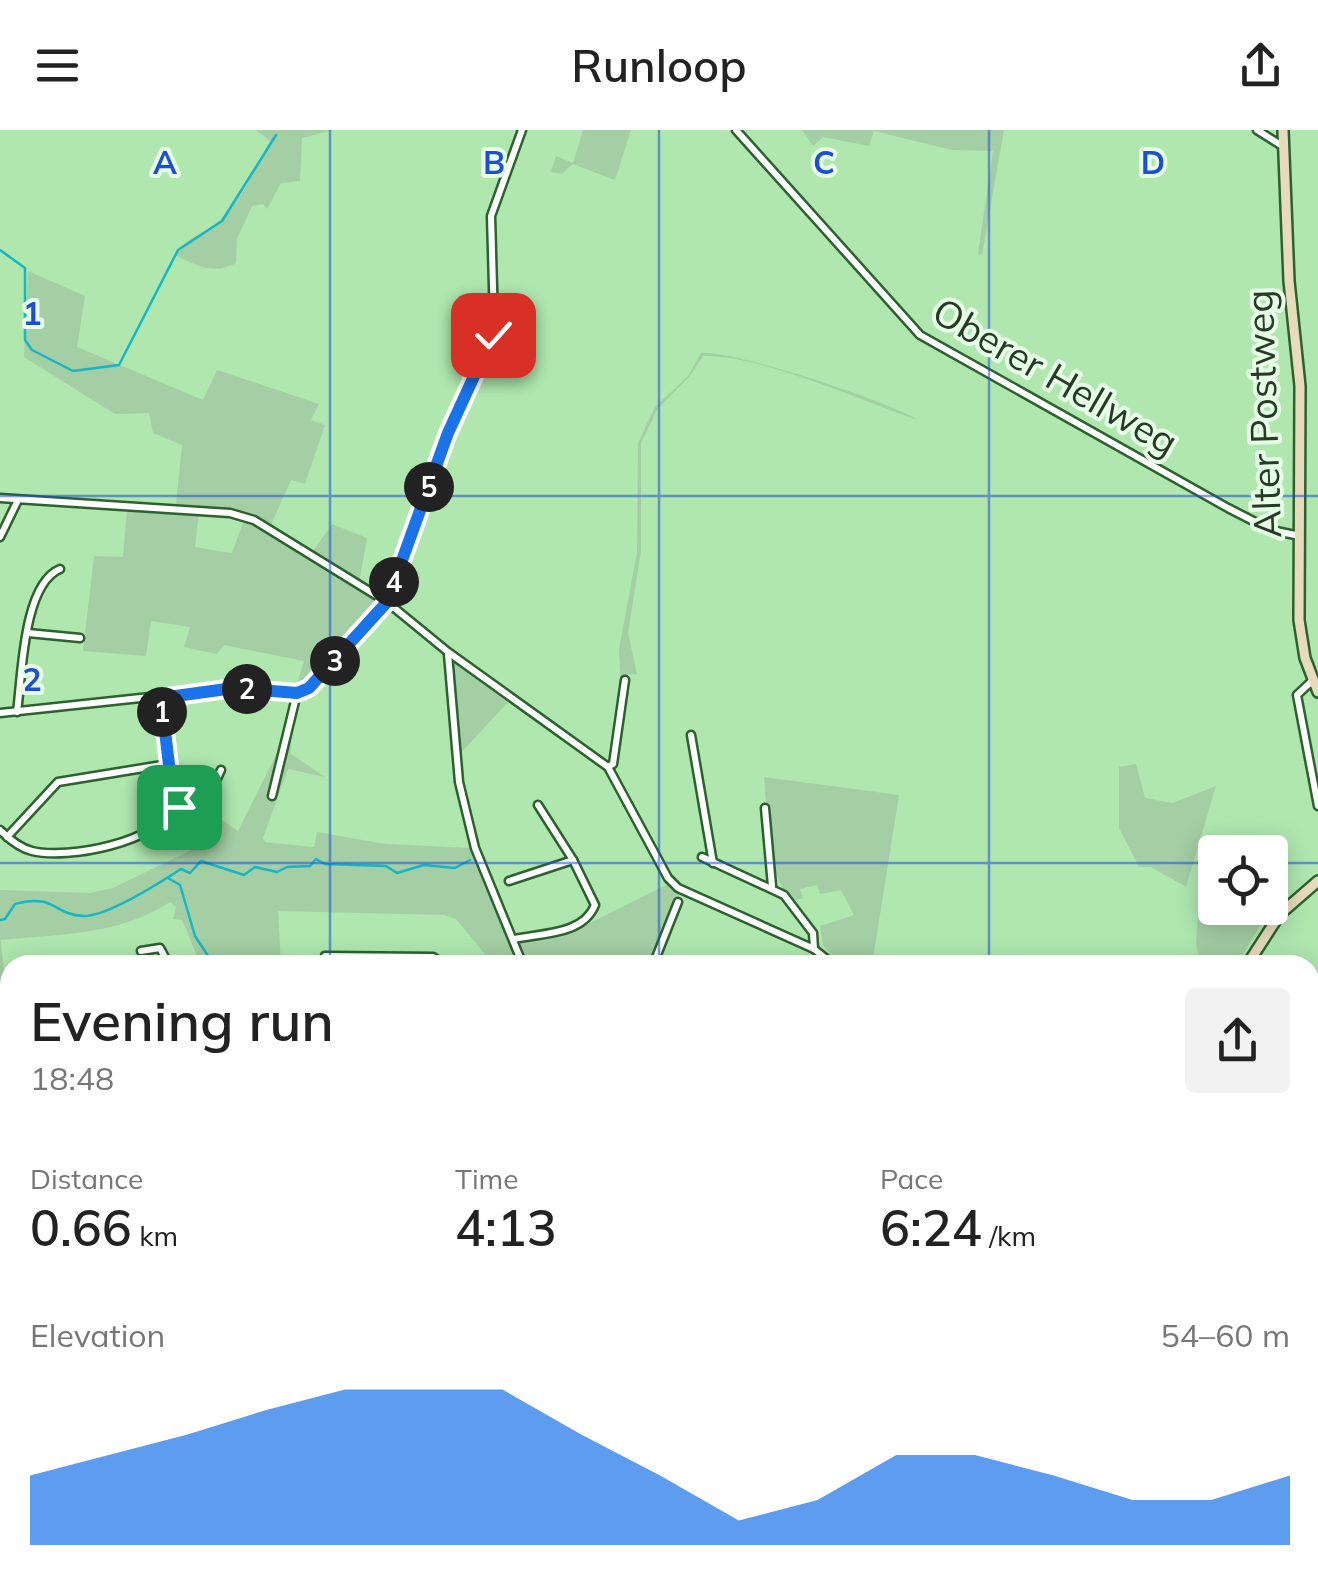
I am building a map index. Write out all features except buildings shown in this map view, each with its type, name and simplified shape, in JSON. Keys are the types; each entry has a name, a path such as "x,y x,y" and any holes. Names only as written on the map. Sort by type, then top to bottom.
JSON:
{"street":[{"path":"0,713 234,688 297,693 317,680 387,602 448,433 493,335 491,216 522,130"},
{"name":"Oberer Hellweg","path":"736,130 920,335 1228,508 1271,530 1300,536"},
{"path":"1257,130 1284,147"},
{"name":"Alter Postweg","path":"1283,130 1288,281 1300,386 1299,620 1318,692"},
{"path":"0,498 230,513 254,520 387,602 448,652 608,766 668,878 678,888 822,955"},
{"path":"0,537 18,500"},
{"path":"17,712 32,605 53,572 60,569"},
{"path":"28,633 80,638"},
{"path":"448,652 459,782 476,848 520,955"},
{"path":"608,766 613,764 625,680"},
{"path":"1312,680 1297,696 1318,806"},
{"path":"272,796 297,693"},
{"path":"0,830 38,853 119,846 162,823 174,806 161,698"},
{"path":"691,736 713,864"},
{"path":"7,837 58,782 168,764"},
{"path":"174,806 206,802 221,770"},
{"path":"514,939 580,926 589,919 594,905 573,860 538,805"},
{"path":"765,808 772,886"},
{"path":"702,857 772,886 813,933 814,949"},
{"path":"509,881 573,860"},
{"path":"1253,955 1272,924 1318,882"},
{"path":"657,955 678,902"},
{"path":"141,951 160,948 164,955"}],"green space":[{"path":"256,130 333,130 302,138 300,181 281,183 267,209 263,204 252,206 237,239 236,263 212,269 175,255 185,243 218,222 238,199 270,141"},
{"path":"583,130 631,130 615,180 573,164 562,174 551,172 556,156 573,163"},
{"path":"802,130 1004,130 982,255 978,254 993,151 952,150 874,131 869,146 823,137 813,146"},
{"path":"28,271 85,296 77,347 203,400 217,370 319,404 311,420 325,425 305,484 291,480 270,527 232,509 176,504 182,445 153,433 149,413 115,414 24,357"},
{"path":"701,353 743,359 810,378 918,420 781,370 726,357 703,356 690,376 658,408 641,443 641,551 628,633 637,674 623,675 621,690 619,649 637,552 638,443 655,407 688,376"},
{"path":"127,510 199,512 195,547 232,553 244,520 377,599 378,608 307,686 295,691 304,661 224,645 217,654 184,647 190,627 151,621 146,656 83,651 94,556 123,557"},
{"path":"332,524 367,538 359,583 311,554"},
{"path":"450,662 510,700 456,758"},
{"path":"285,737 291,738 291,754 325,777 288,769 263,838 265,842 314,847 317,832 385,844 472,848 515,955 486,955 456,919 444,915 278,911 280,955 197,955 182,920 173,919 176,907 170,902 110,927 1,940 0,955 0,890 90,893 113,888 199,846 183,817 209,811 238,831"},
{"path":"1136,764 1145,798 1173,803 1216,786 1201,835 1198,835 1186,887 1151,867 1139,867 1119,828 1119,767"},
{"path":"764,777 899,795 874,955 832,955 823,945 820,926 854,915 841,890 820,894 817,885 800,889 803,898 792,901 776,874 769,842"},
{"path":"670,883 680,892 656,955 524,955 519,940 580,928"},
{"path":"1198,913 1198,925 1260,925 1243,955 1199,955 1196,944"}],"waterway":[{"path":"0,250 25,268 25,340 32,350 73,371 119,365 178,250 222,221 276,135"},
{"path":"0,920 15,904 28,901 46,903 73,915 93,915 133,898 181,869 190,873 201,861 244,875 255,867 277,872 287,867 310,866 316,859 325,864 386,866 397,873 424,865 455,868 470,860"},
{"path":"168,878 180,885 195,936 207,955"}],"route":[{"path":"179,807 174,806 161,698 234,688 297,693 309,688 325,672 387,602 448,433 493,335"}]}
